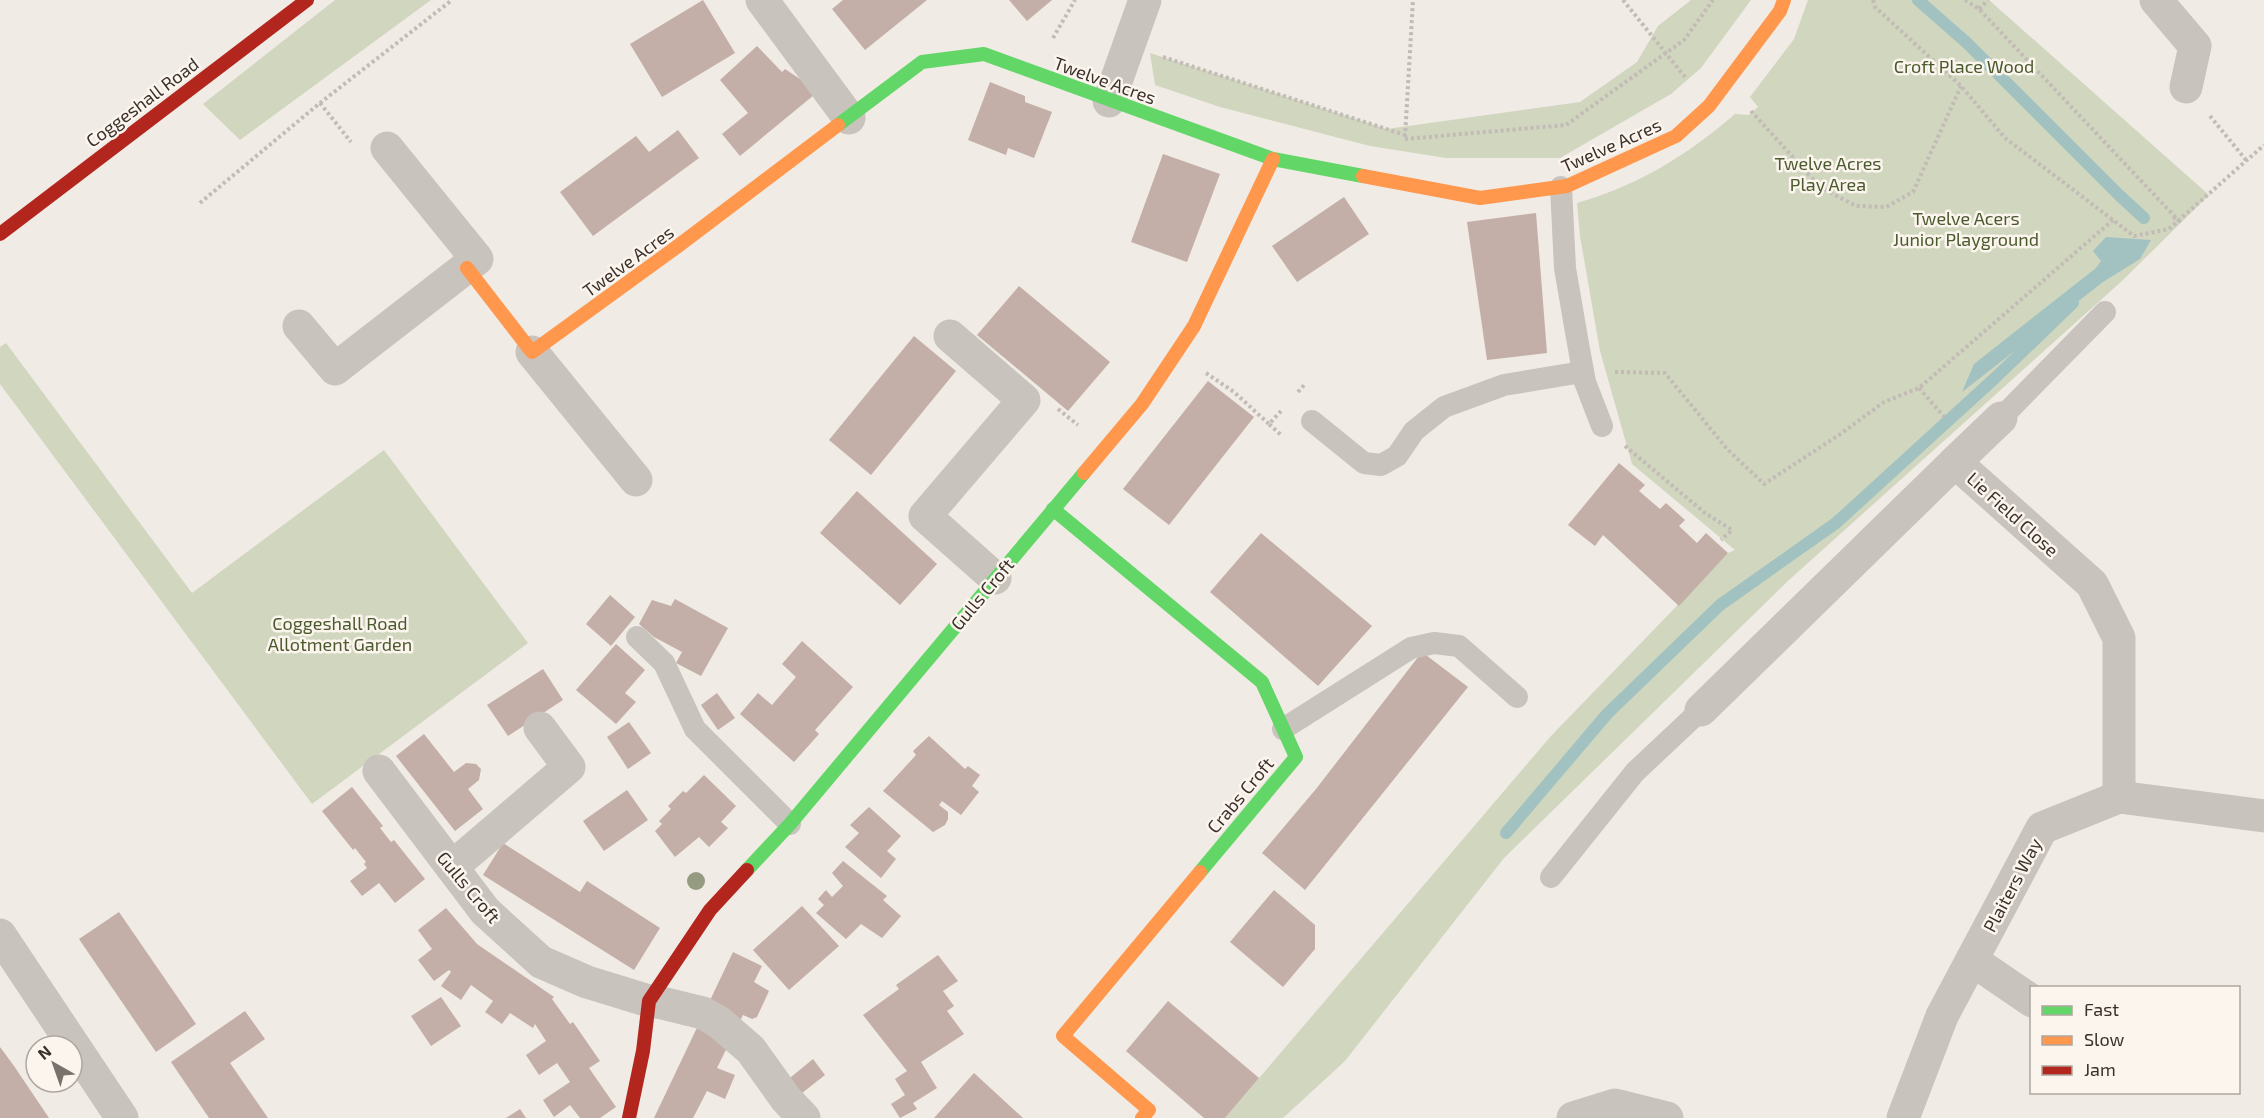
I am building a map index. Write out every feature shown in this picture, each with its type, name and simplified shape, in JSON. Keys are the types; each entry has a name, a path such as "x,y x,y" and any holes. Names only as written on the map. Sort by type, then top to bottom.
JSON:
{"street":[{"name":"Coggeshall Road","path":"0,234 307,0"},
{"path":"762,0 849,118"},
{"path":"1109,101 1145,0"},
{"name":"Twelve Acres","path":"532,352 678,246 922,62 984,54 1273,159 1480,198 1567,186 1676,136 1708,106 1780,11 1784,0"},
{"path":"2156,0 2195,46 2186,87"},
{"path":"299,326 335,369 477,259 387,148"},
{"name":"Gulls Croft","path":"629,1118 643,1051 649,1001 710,910 790,825 1142,404 1194,326 1273,159"},
{"path":"467,268 636,480"},
{"path":"950,336 1024,400 925,516 995,578"},
{"path":"1955,462 2001,418"},
{"name":"Lie Field Close","path":"1701,710 1955,462 2092,584 2119,638 2119,797"},
{"name":"Crabs Croft","path":"1053,510 1262,682 1296,757 1063,1036 1149,1110 1142,1118"},
{"path":"452,867 569,767 540,728"},
{"name":"Gulls Croft","path":"379,771 485,911 541,962 587,982 649,1001 662,1002 703,1014 720,1023 751,1050 786,1099 804,1118"},
{"name":"Plaiters Way","path":"1903,1118 1942,1016 2042,828 2119,797 2264,816"},
{"path":"0,934 122,1118"},
{"path":"1972,960 2030,1000"},
{"path":"1573,1118 1615,1105 1667,1118"}],"lane":[{"path":"1561,187 1564,268 1582,372 1602,426"},
{"path":"2001,418 2105,312"},
{"path":"1312,421 1364,463 1382,465 1397,456 1414,431 1444,407 1504,385 1582,372"},
{"path":"637,637 664,663 695,729 790,825"},
{"path":"1282,729 1411,648 1434,643 1459,646 1517,697"},
{"path":"1551,877 1635,772 1701,710"}],"path":[{"path":"200,203 320,103 452,0"},
{"path":"1402,184 1413,0"},
{"path":"1623,0 1708,106"},
{"path":"1128,46 1405,137 1566,126 1684,40 1713,0"},
{"path":"1873,0 1875,7 1961,86 2005,138 2134,236 2169,230 2264,145"},
{"path":"1965,0 1979,9 2179,221"},
{"path":"1979,9 1988,0"},
{"path":"1752,112 1820,187 1856,206 1886,207 1913,192 1961,86"},
{"path":"2186,87 2246,160"},
{"path":"2171,214 2179,221"},
{"path":"1582,372 1665,373 1727,449 1764,484 1842,433 1884,402 1919,388 2113,220"},
{"path":"1177,351 1234,392 1269,424"},
{"path":"1024,400 1034,387 1104,448"},
{"path":"1602,426 1642,463 1732,531 1721,540"}],"green space":[{"path":"335,0 431,0 240,140 203,104"},
{"path":"1691,0 1751,0 1701,68 1671,94 1560,158 1446,158 1370,146 1220,107 1155,85 1150,53 1387,129 1580,102 1637,62 1658,26"},
{"path":"1808,0 1989,0 2209,195 2123,280 1789,580 1504,858 1345,1061 1283,1118 1225,1118 1551,736 1728,553 1735,550 1632,464 1600,351 1580,236 1577,203 1600,196 1661,168 1735,114 1749,115 1758,107 1750,97 1794,39"},
{"name":"Coggeshall Road Allotment Garden","path":"6,343 192,593 384,450 528,643 312,804 0,384 0,347"}],"water":[{"path":"2106,237 2151,240 2140,259 2103,282 1962,392 1974,364 2096,268 2101,261 2093,251"}],"building":[{"path":"703,0 735,53 662,97 630,44"},
{"path":"843,0 927,0 865,50 832,9"},
{"path":"1009,0 1052,0 1027,21"},
{"path":"757,46 782,72 785,69 800,79 814,95 740,156 722,134 748,113 720,80"},
{"path":"990,82 1025,96 1025,102 1052,112 1034,158 1008,148 1006,155 968,140"},
{"path":"678,130 699,158 593,236 560,192 636,136 649,152"},
{"path":"1163,154 1220,174 1187,262 1131,242"},
{"path":"1344,197 1369,234 1297,282 1272,246"},
{"path":"1536,213 1547,353 1487,360 1467,222"},
{"path":"1019,286 1110,362 1068,411 977,335"},
{"path":"914,336 956,371 871,475 829,440"},
{"path":"1208,381 1254,417 1169,525 1123,489"},
{"path":"1619,463 1645,485 1639,491 1660,509 1666,503 1685,520 1679,526 1697,543 1706,533 1728,553 1679,606 1603,535 1595,546 1568,525"},
{"path":"857,491 937,564 900,605 820,533"},
{"path":"1261,533 1372,626 1318,686 1210,592"},
{"path":"610,595 635,617 611,646 586,624"},
{"path":"675,599 728,628 701,676 676,663 682,652 654,637 639,624 652,600 671,606"},
{"path":"802,641 853,687 815,730 819,734 794,762 740,714 758,693 772,705 796,677 782,664"},
{"path":"616,644 645,670 625,693 636,702 616,724 576,690"},
{"path":"1422,652 1468,687 1305,890 1262,853 1316,789"},
{"path":"543,669 563,700 508,736 487,705"},
{"path":"717,693 735,718 718,730 701,705"},
{"path":"629,722 651,753 628,769 607,737"},
{"path":"424,734 454,772 466,763 476,764 481,769 479,780 468,789 483,809 455,831 396,756"},
{"path":"929,736 965,769 968,766 980,775 972,786 979,792 961,815 942,801 939,805 948,812 948,819 945,825 933,832 883,791 916,755 913,751"},
{"path":"704,775 736,806 721,822 728,828 709,847 699,837 675,857 655,831 662,824 659,821 671,809 668,806 683,791 686,793"},
{"path":"352,787 383,826 380,828 391,842 394,840 425,879 395,903 379,883 362,896 350,881 367,868 364,864 366,862 355,848 353,850 322,811"},
{"path":"627,790 648,820 604,851 583,821"},
{"path":"869,807 901,836 887,851 896,859 881,878 845,847 859,833 850,825"},
{"path":"503,843 580,892 587,881 660,928 634,970 483,875"},
{"path":"843,861 887,896 883,900 901,916 882,938 861,924 846,939 816,913 824,905 818,899 826,890 832,897 843,886 832,873"},
{"path":"1274,890 1315,925 1315,949 1283,987 1230,942"},
{"path":"802,906 839,946 789,990 753,950"},
{"path":"446,908 477,944 554,997 552,999 570,1024 573,1022 600,1061 589,1068 616,1107 600,1118 580,1118 570,1105 554,1117 543,1100 570,1082 557,1063 539,1075 526,1055 546,1041 535,1024 533,1028 510,1013 502,1024 485,1012 493,1001 471,985 461,1000 441,986 451,972 449,970 434,981 418,960 432,949 418,930"},
{"path":"119,912 196,1024 156,1052 79,939"},
{"path":"733,952 762,966 754,982 769,991 757,1017 752,1019 743,1015 717,1068 735,1075 725,1099 707,1091 693,1118 654,1118"},
{"path":"938,955 958,981 943,991 954,1006 947,1011 964,1034 921,1062 937,1088 913,1103 917,1109 900,1118 891,1104 905,1095 895,1079 907,1071 863,1015 899,989 896,985"},
{"path":"441,997 461,1026 431,1046 411,1016"},
{"path":"1168,1001 1259,1078 1225,1118 1204,1118 1126,1051"},
{"path":"245,1011 265,1039 230,1063 268,1118 209,1118 171,1062"},
{"path":"0,1047 24,1081 24,1094 33,1094 49,1118 0,1118"},
{"path":"813,1059 825,1075 797,1097 785,1082"},
{"path":"974,1073 1023,1118 934,1118"},
{"path":"520,1109 526,1118 506,1118"}],"waterway":[{"path":"1918,0 1967,43 2144,218"},
{"path":"1506,833 1607,714 1720,605 1836,523 1995,378 2073,303"}],"traffic: fast":[{"path":"838,125 922,62 984,54 1273,159 1363,176"},
{"path":"747,870 790,824 1084,473"},
{"path":"1053,509 1262,682 1296,757 1200,872"}],"traffic: slow":[{"path":"1363,176 1480,198 1567,186 1676,136 1709,106 1780,11 1784,0"},
{"path":"467,268 532,352 678,246 838,125"},
{"path":"1084,473 1142,404 1194,326 1273,159"},
{"path":"1142,1118 1149,1110 1063,1036 1200,872"}],"traffic: jam":[{"path":"0,234 307,0"},
{"path":"629,1118 643,1051 649,1001 710,910 747,870"}],"park label":[{"name":"Croft Place Wood","path":"1964,66"},
{"name":"Twelve Acres Play Area","path":"1828,174"},
{"name":"Twelve Acers Junior Playground","path":"1966,228"}]}
